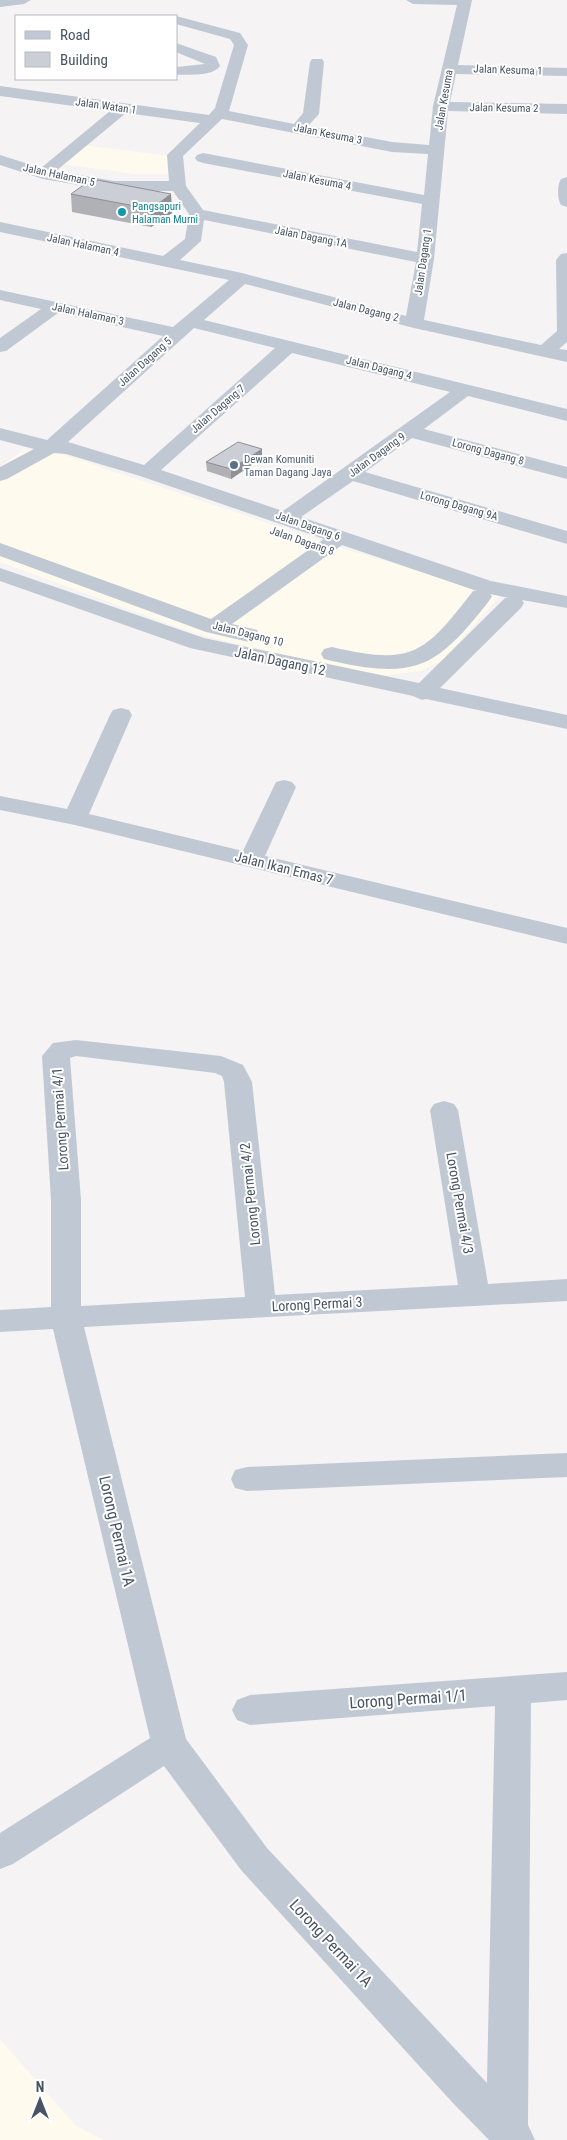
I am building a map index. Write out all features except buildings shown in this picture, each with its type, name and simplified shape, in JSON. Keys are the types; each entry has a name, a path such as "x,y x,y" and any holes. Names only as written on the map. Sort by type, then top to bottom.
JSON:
{"street":[{"path":"0,3 24,0"},
{"path":"414,0 465,0"},
{"name":"Jalan Kesuma","path":"431,201 441,106 465,0"},
{"path":"165,263 193,241 197,214 178,181 174,155 216,117 223,108 241,46 235,36 178,21"},
{"path":"178,48 212,60 213,66 203,69 178,71"},
{"path":"298,128 311,114 317,62"},
{"name":"Jalan Kesuma 1","path":"449,69 567,72"},
{"name":"Jalan Watan 1","path":"0,91 121,109 216,117"},
{"name":"Jalan Kesuma 2","path":"441,106 567,109"},
{"path":"49,169 121,109"},
{"name":"Jalan Kesuma 3","path":"216,117 298,128 392,146 436,150"},
{"name":"Jalan Kesuma 4","path":"203,158 431,201"},
{"name":"Jalan Halaman 5","path":"0,160 49,169 114,186 178,181"},
{"path":"567,182 567,202"},
{"name":"Jalan Dagang 1","path":"414,323 425,259 431,201"},
{"name":"Jalan Dagang 1A","path":"197,214 425,259"},
{"name":"Jalan Halaman 4","path":"0,227 165,263"},
{"path":"545,351 566,333 567,288 565,260 567,258"},
{"name":"Jalan Dagang 2","path":"165,263 242,278 414,323 567,356"},
{"name":"Jalan Dagang 5","path":"46,450 242,278"},
{"name":"Jalan Halaman 3","path":"0,295 55,307 184,328"},
{"path":"0,347 55,307"},
{"name":"Jalan Dagang 4","path":"184,328 289,346 567,415"},
{"name":"Jalan Dagang 7","path":"147,472 289,346"},
{"name":"Jalan Dagang 9","path":"286,518 350,474 466,389"},
{"name":"Lorong Dagang 8","path":"409,431 567,473"},
{"path":"0,434 46,450"},
{"name":"Jalan Dagang 6","path":"46,450 68,448 147,472 286,518 332,543 487,587 565,602"},
{"path":"0,476 46,450"},
{"name":"Jalan Dagang 8","path":"46,450 332,543 481,596 513,603 565,602"},
{"name":"Lorong Dagang 9A","path":"350,474 567,538"},
{"path":"214,627 332,543"},
{"name":"Jalan Dagang 10","path":"0,549 214,627 345,657 384,663 410,660 430,652 456,626 481,596"},
{"name":"Jalan Dagang 12","path":"0,574 198,643 567,722"},
{"path":"422,692 513,603"},
{"path":"75,818 121,715"},
{"path":"251,860 284,787"},
{"name":"Jalan Ikan Emas 7","path":"0,803 75,818 452,910 567,936"},
{"name":"Lorong Permai 4/1","path":"66,1317 66,1200 56,1056 63,1049 76,1048 221,1064 234,1071 238,1082"},
{"name":"Lorong Permai 4/2","path":"238,1082 261,1307"},
{"name":"Lorong Permai 4/3","path":"444,1110 476,1296"},
{"name":"Lorong Permai 3","path":"0,1321 567,1290"},
{"name":"Lorong Permai 1A","path":"66,1317 169,1744 254,1859 510,2135"},
{"path":"247,1479 567,1465"},
{"name":"Lorong Permai 1/1","path":"250,1710 567,1686"},
{"name":"Lorong Permai 1A","path":"510,2135 513,1691"},
{"path":"0,1853 169,1744"}],"shaded area":[{"path":"83,145 170,156 172,174 134,174 62,164"},
{"path":"24,449 62,454 352,551 500,596 442,661 420,671 382,676 336,668 193,633 0,562 0,467"},
{"path":"0,2039 76,2126 104,2140 0,2140"}],"place":[{"name":"Pangsapuri Halaman Murni","path":"122,212"},
{"name":"Dewan Komuniti Taman Dagang Jaya","path":"234,465"}]}
